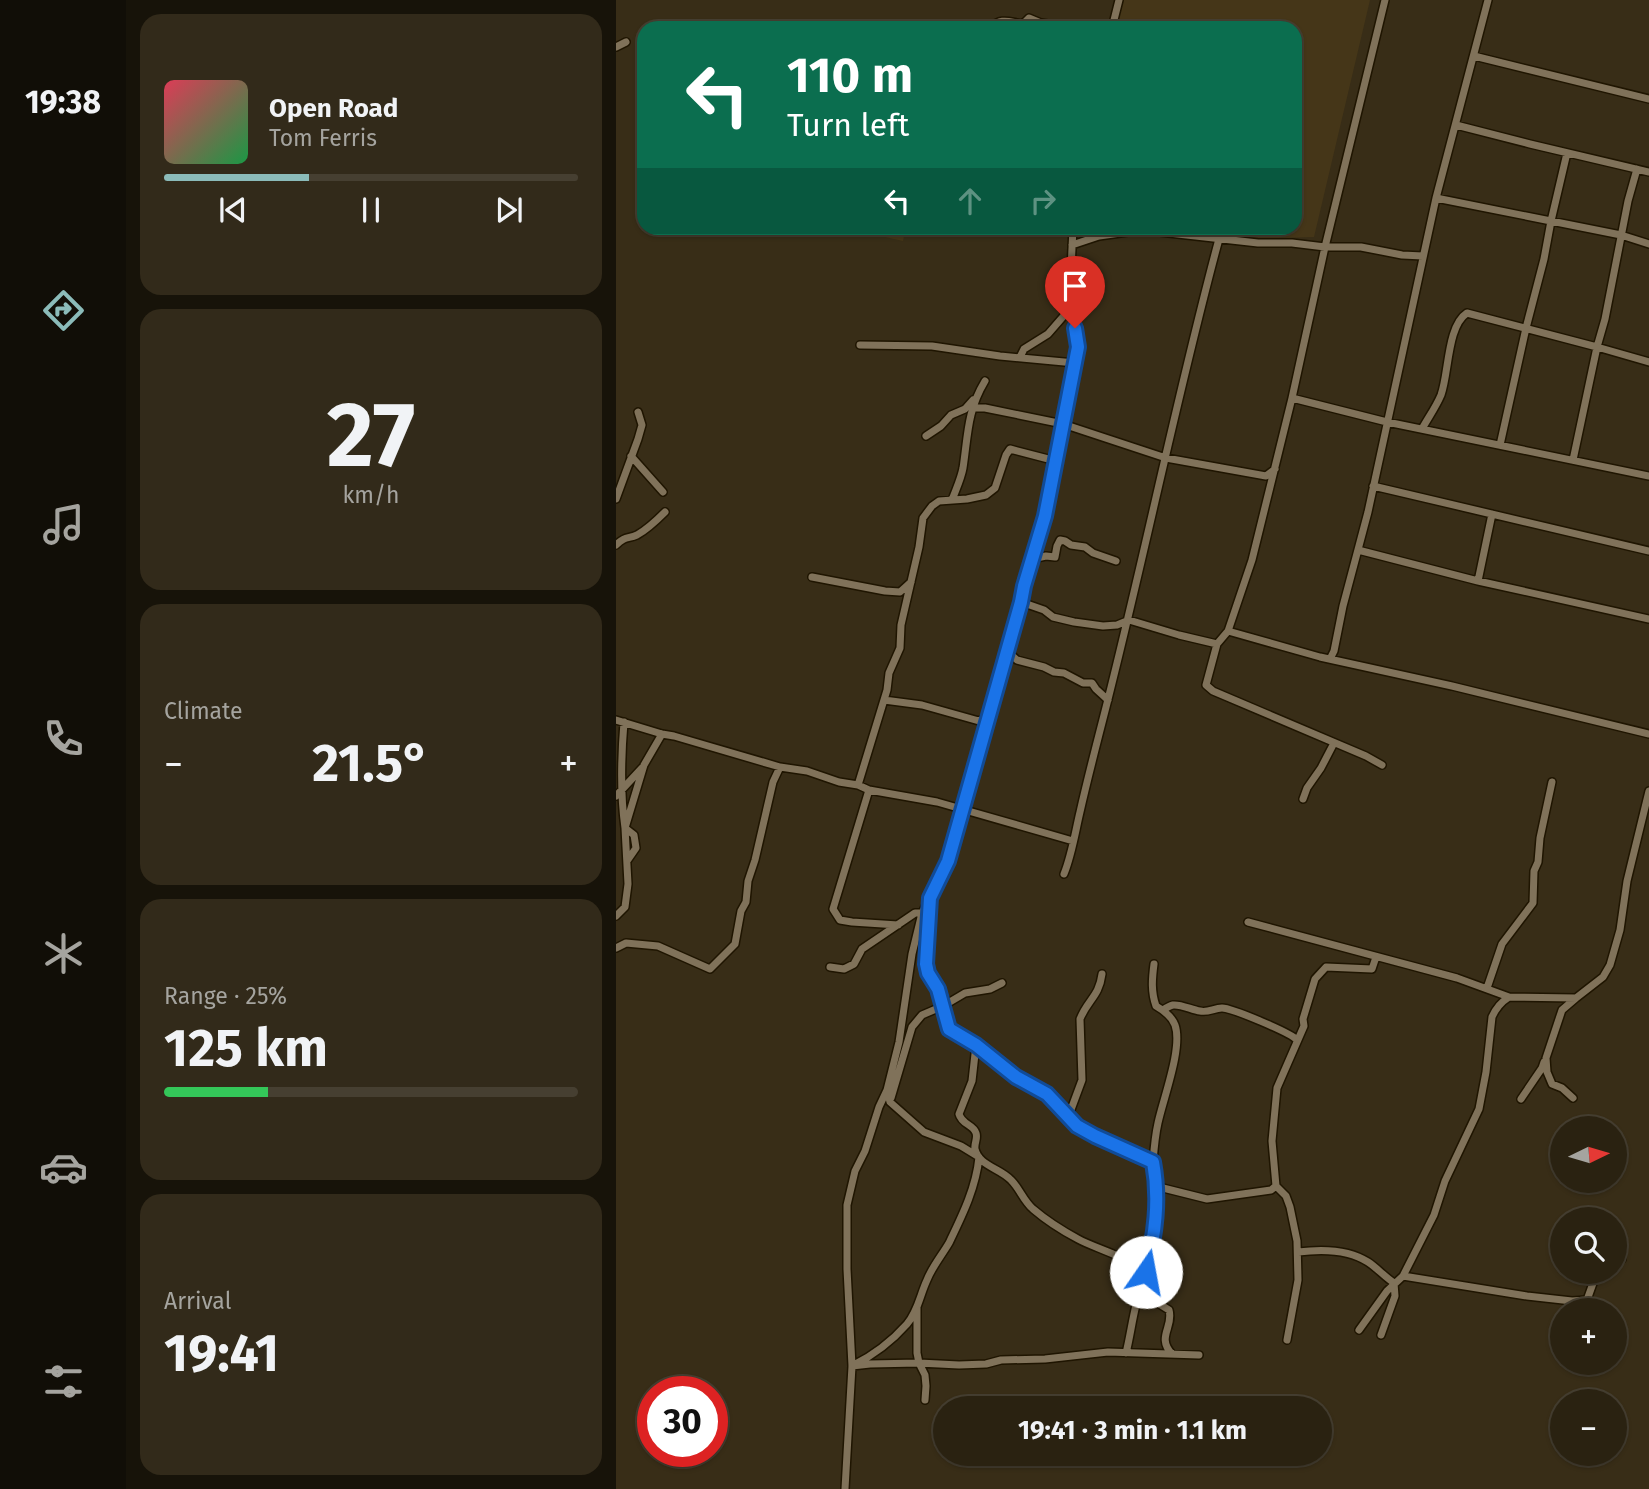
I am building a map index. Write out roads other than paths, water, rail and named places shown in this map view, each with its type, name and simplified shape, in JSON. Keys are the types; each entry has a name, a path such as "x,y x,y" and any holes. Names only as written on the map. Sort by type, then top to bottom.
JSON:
{"street":[{"path":"1114,21 1119,0"},
{"path":"1381,765 1366,756 1225,696 1206,685 1217,644 1228,631 1252,560 1385,0"},
{"path":"1330,659 1373,486 1436,198 1488,0"},
{"path":"616,47 626,42"},
{"path":"1474,56 1649,99"},
{"path":"1456,125 1649,172"},
{"path":"1500,445 1567,153"},
{"path":"1573,460 1637,169"},
{"path":"1436,198 1621,234 1649,244"},
{"path":"845,1489 852,1366 847,1282 847,1205 855,1171 887,1090 899,1042 912,954 922,913 948,861 1045,516 1078,347 1070,289 1073,235"},
{"path":"1072,245 1106,235"},
{"path":"1185,235 1258,243 1361,247 1423,256"},
{"path":"1064,874 1129,620 1190,348 1219,239"},
{"path":"1020,357 1024,349 1048,334 1073,309"},
{"path":"1422,429 1440,395 1453,337 1464,314 1471,313 1649,362"},
{"path":"860,345 932,346 1075,363"},
{"path":"926,436 942,426 951,415 965,409 985,381"},
{"path":"952,500 963,468 975,397"},
{"path":"1292,398 1387,422 1649,476"},
{"path":"972,408 985,408 1063,424 1166,458 1266,476 1276,468"},
{"path":"616,499 642,425 638,412"},
{"path":"858,785 887,690 889,673 900,648 901,625 923,518 939,500 986,495 995,488 1010,449 1056,461"},
{"path":"631,456 663,492"},
{"path":"1373,486 1649,551"},
{"path":"616,545 625,537 639,534 651,526 665,512"},
{"path":"1478,581 1492,514"},
{"path":"1032,559 1055,557 1060,540 1085,547 1093,554 1115,561"},
{"path":"1358,550 1478,581 1649,619"},
{"path":"812,577 901,592 911,582"},
{"path":"1021,602 1044,610 1053,617 1074,622 1103,626 1117,625 1129,620 1217,644"},
{"path":"1228,631 1330,659 1649,734"},
{"path":"1007,651 1017,660 1064,673 1083,683 1092,683 1108,700"},
{"path":"884,700 922,705 979,721 990,716"},
{"path":"616,916 625,908 628,884 625,828 619,793 620,721 780,767 807,771 869,790 937,802 1073,841"},
{"path":"619,793 644,765 662,734"},
{"path":"1303,799 1334,743"},
{"path":"625,828 644,765"},
{"path":"616,941 658,946 710,969 734,944 773,782 780,767"},
{"path":"1487,988 1502,944 1533,903 1534,871 1538,862 1540,838 1552,782"},
{"path":"869,790 834,909 840,919 898,925"},
{"path":"1521,1099 1542,1068 1562,1010 1603,977 1610,965 1649,792"},
{"path":"930,898 926,964 938,989 949,1029 976,1045 1016,1077 1047,1094 1077,1126 1153,1162"},
{"path":"830,967 844,970 854,964 862,949 915,913 922,913"},
{"path":"1248,922 1457,978 1509,997 1576,998"},
{"path":"616,948 626,943"},
{"path":"1287,1340 1298,1280 1298,1252 1290,1207 1286,1196 1276,1186 1272,1141 1277,1088 1304,1026 1303,1019 1315,979 1326,967 1372,969 1377,957"},
{"path":"1126,1353 1155,1227 1157,1182 1153,1162 1158,1121 1176,1052 1175,1023 1156,1006 1153,999 1154,964"},
{"path":"1069,1115 1082,1080 1080,1018 1100,986 1102,974"},
{"path":"890,1102 912,1027 922,1015 965,993 990,989 1002,983"},
{"path":"1359,1330 1394,1283 1403,1276 1434,1215 1445,1181 1479,1109 1492,1017 1501,1002 1509,997"},
{"path":"1163,1010 1173,1005 1207,1012 1222,1008 1240,1012 1293,1035 1297,1040"},
{"path":"852,1366 888,1343 909,1322 927,1279 948,1244 970,1198 979,1157 975,1148 977,1136 974,1129 960,1119 959,1114 972,1081 976,1045"},
{"path":"1546,1058 1547,1072 1552,1084 1562,1088 1573,1098"},
{"path":"887,1090 890,1102 924,1132 961,1146 1009,1177 1022,1198 1047,1220 1079,1240 1116,1255 1146,1272"},
{"path":"1163,1188 1207,1199 1271,1190 1276,1186"},
{"path":"1298,1252 1311,1250 1347,1253 1369,1263 1394,1283 1395,1296 1381,1335"},
{"path":"1403,1276 1501,1293 1572,1301 1587,1300 1593,1284"},
{"path":"1142,1287 1153,1300 1169,1310 1171,1316 1164,1338 1165,1347 1171,1354"},
{"path":"917,1307 918,1353 925,1375 925,1400"},
{"path":"852,1366 986,1364 1001,1360 1045,1359 1108,1352 1199,1355"}]}
